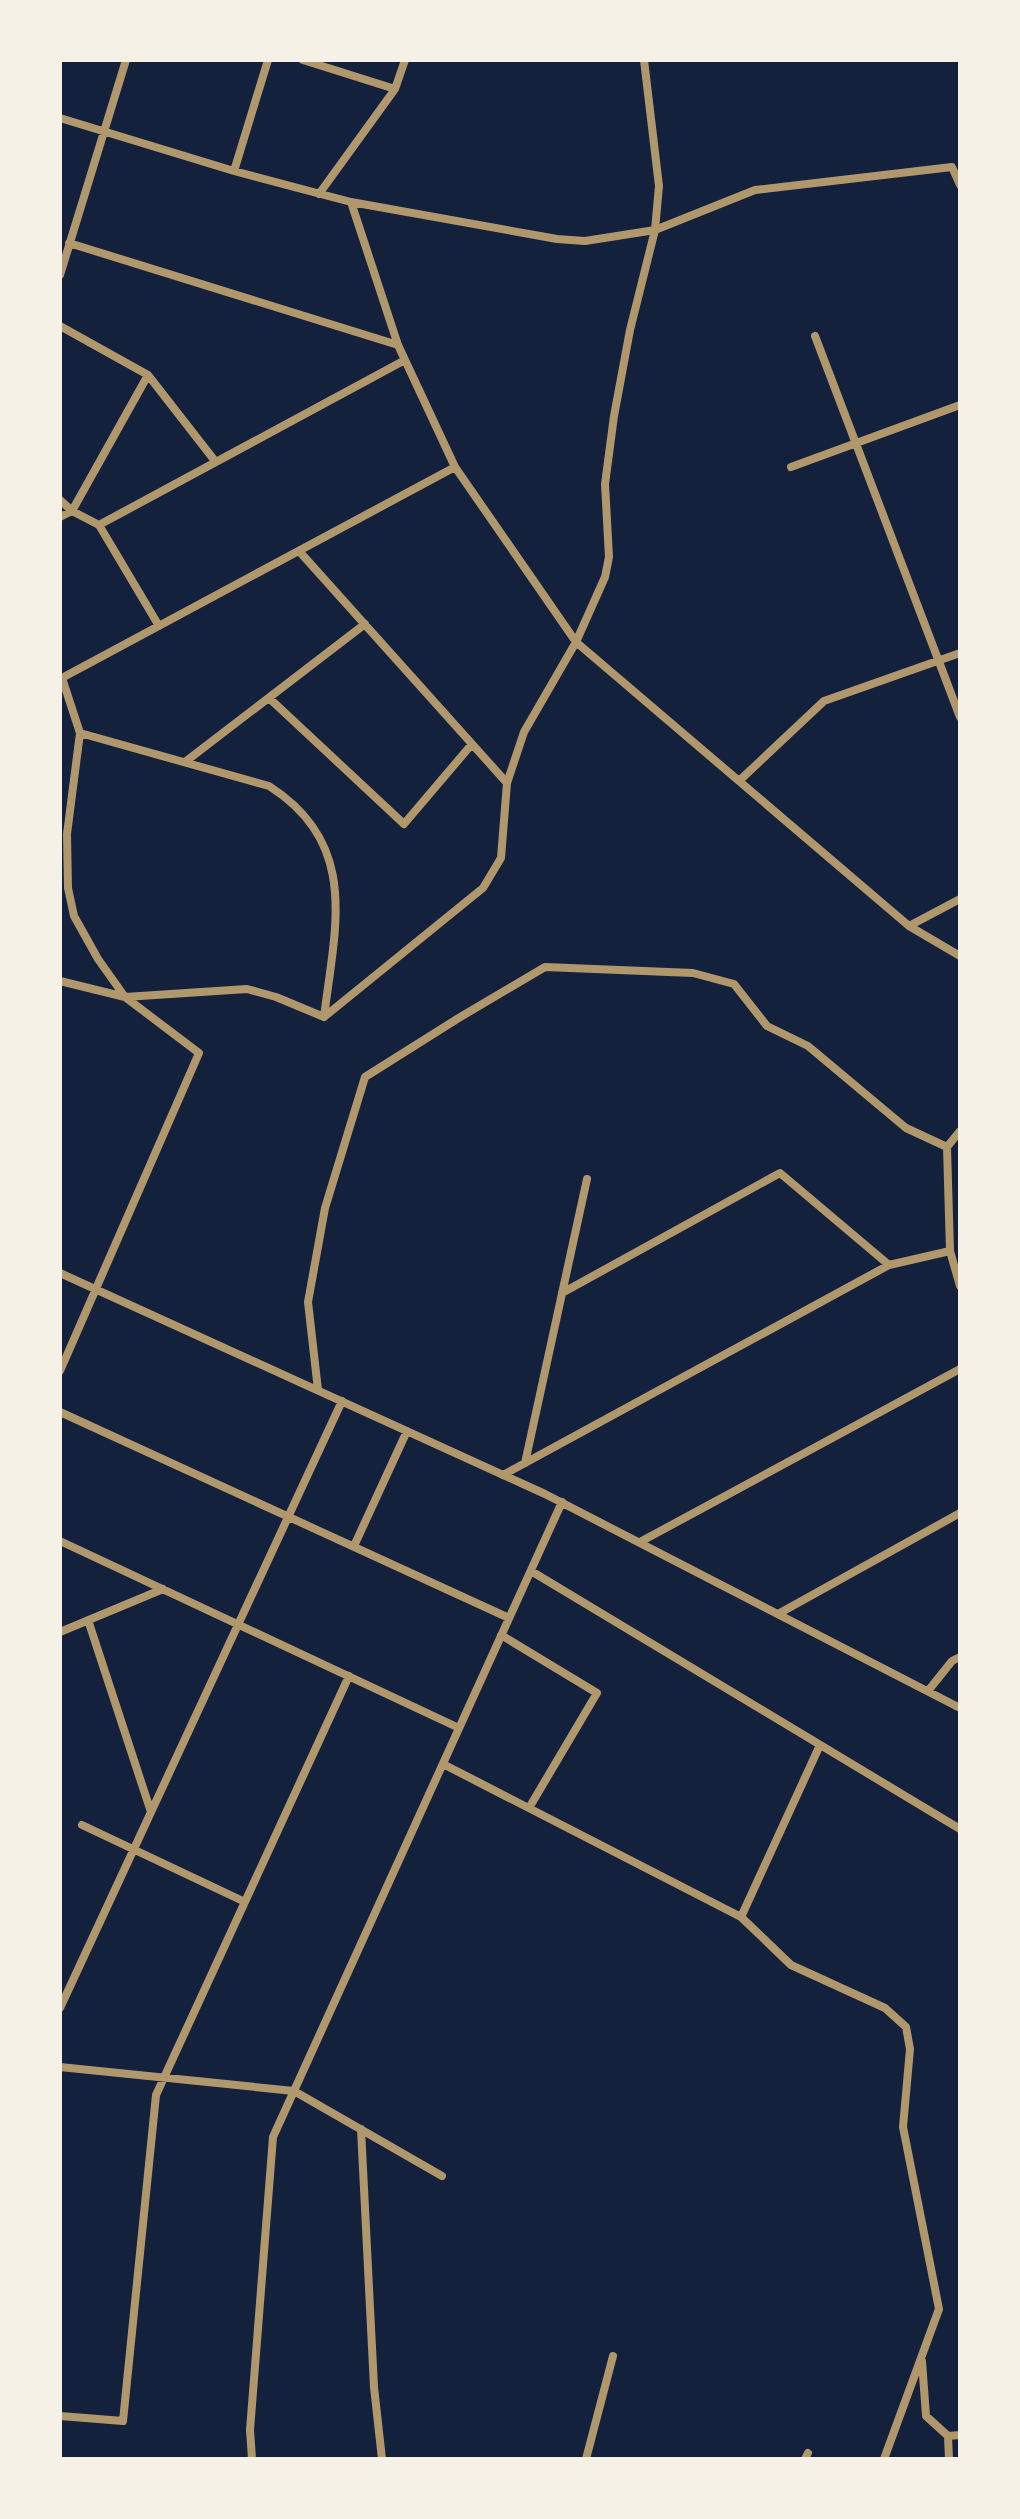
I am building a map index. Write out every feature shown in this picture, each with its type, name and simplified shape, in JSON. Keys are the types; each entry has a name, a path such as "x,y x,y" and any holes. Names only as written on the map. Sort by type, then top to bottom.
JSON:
{"street":[{"path":"60,275 126,60"},
{"path":"234,171 268,60"},
{"path":"303,60 395,89"},
{"path":"319,194 395,89 405,60"},
{"path":"324,1017 483,888 501,858 507,783 524,732 576,642 607,567 605,484 614,416 630,330 655,230 659,186 644,60"},
{"path":"60,118 234,171 351,202 557,239 585,241 655,230 755,190 952,167 958,173 960,185"},
{"path":"351,202 398,345 455,467 576,642 909,926 960,956"},
{"path":"69,243 398,345"},
{"path":"60,326 148,375 215,461"},
{"path":"815,336 960,717"},
{"path":"99,525 405,360"},
{"path":"60,517 72,511 148,375"},
{"path":"791,467 960,405"},
{"path":"60,1371 199,1053 125,997 98,959 74,916 68,888 67,834 80,733 61,678 455,467"},
{"path":"60,500 72,511 99,525 159,626"},
{"path":"299,551 507,783"},
{"path":"185,762 365,624"},
{"path":"739,781 824,701 960,653"},
{"path":"269,698 404,824 472,744"},
{"path":"80,733 269,786 292,801 321,839 335,875 336,912 324,1017"},
{"path":"909,926 960,899"},
{"path":"318,1390 308,1302 325,1208 365,1077 545,967 693,973 734,984 767,1026 808,1046 906,1128 947,1147"},
{"path":"60,981 125,997 247,989 324,1017"},
{"path":"960,1131 947,1147 950,1251 960,1286"},
{"path":"562,1293 780,1173 889,1265"},
{"path":"525,1463 587,1179"},
{"path":"503,1475 889,1265 950,1251"},
{"path":"60,1273 562,1502 960,1708"},
{"path":"640,1542 960,1369"},
{"path":"60,2008 64,1990 134,1849 342,1401"},
{"path":"60,1412 509,1618"},
{"path":"354,1546 407,1431"},
{"path":"252,2459 250,2430 273,2137 562,1502"},
{"path":"778,1614 960,1513"},
{"path":"60,1541 459,1728"},
{"path":"531,1571 960,1829"},
{"path":"60,1632 163,1589"},
{"path":"88,1620 151,1812"},
{"path":"501,1635 597,1693 529,1808"},
{"path":"928,1691 952,1661 960,1657"},
{"path":"60,2416 123,2421 156,2095 349,1676"},
{"path":"741,1917 820,1745"},
{"path":"443,1764 741,1917 791,1965 885,2008 906,2027 910,2049 903,2127 939,2309 884,2459"},
{"path":"82,1825 245,1902"},
{"path":"60,2067 294,2091 442,2176"},
{"path":"361,2129 374,2387 382,2459"},
{"path":"586,2459 613,2356"},
{"path":"922,2356 926,2416 948,2436 949,2459"},
{"path":"948,2436 960,2435"}]}
